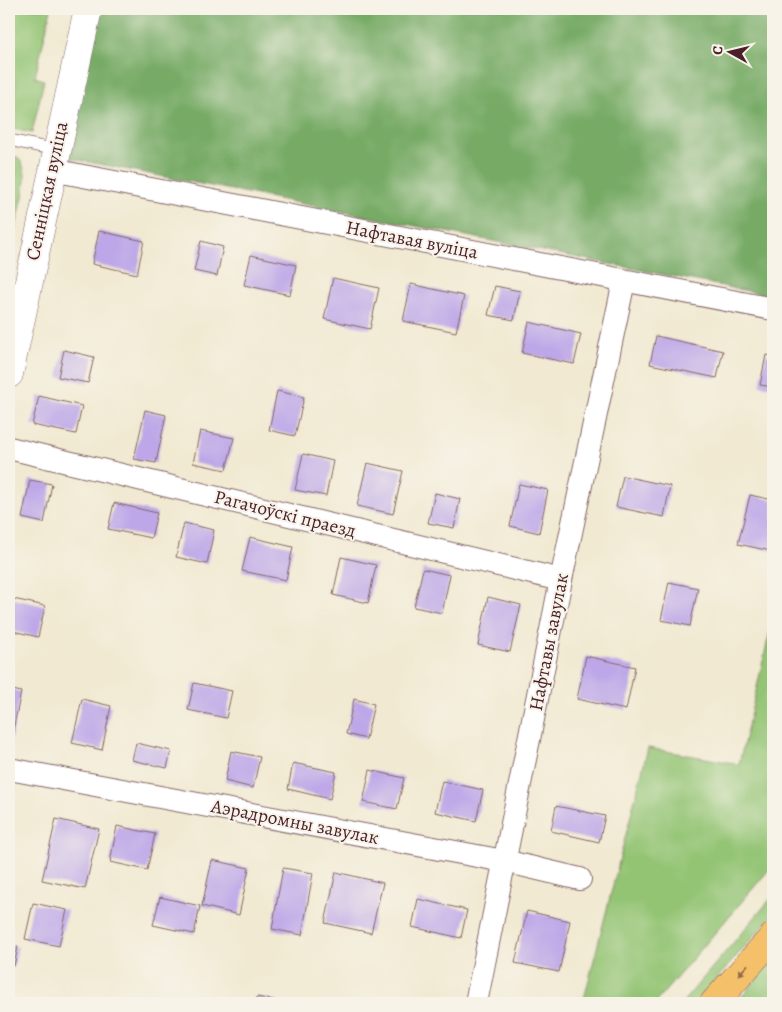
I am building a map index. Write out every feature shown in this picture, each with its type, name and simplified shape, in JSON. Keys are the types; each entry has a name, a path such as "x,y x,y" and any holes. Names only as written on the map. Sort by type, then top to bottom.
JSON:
{"main road":[{"path":"714,1003 773,937"}],"street":[{"name":"Сенніцкая вуліца","path":"9,374 88,9"},
{"name":"Нафтавая вуліца","path":"54,160 624,281 773,310"},
{"name":"Нафтавы завулак","path":"476,1003 561,580 624,281"},
{"name":"Рагачоўскі праезд","path":"9,448 561,580"},
{"name":"Аэрадромны завулак","path":"9,769 504,861 580,879"}],"lane":[{"path":"9,140 54,160"}],"green space":[{"path":"9,9 51,9 35,77 44,80 32,133 13,129 9,151"},
{"path":"98,9 773,9 773,296 68,158"},
{"path":"9,153 21,161 25,174 25,184 21,208 9,252"},
{"path":"773,618 773,865 655,1003 583,1003 648,748 739,764"},
{"path":"773,896 773,914 696,1003 682,1003"},
{"path":"773,961 773,1003 736,1003"}],"building":[{"path":"99,231 144,241 137,274 92,264"},
{"path":"201,241 223,247 217,276 194,271"},
{"path":"251,255 296,265 290,295 244,285"},
{"path":"333,278 379,288 370,329 324,319"},
{"path":"411,284 464,296 456,332 403,321"},
{"path":"495,286 520,291 514,320 488,315"},
{"path":"529,322 581,334 574,364 522,353"},
{"path":"656,336 723,351 717,378 650,364"},
{"path":"64,350 94,357 88,383 58,377"},
{"path":"766,355 773,356 773,387 760,385"},
{"path":"277,391 304,397 295,436 269,430"},
{"path":"39,396 82,406 76,434 32,425"},
{"path":"145,410 166,415 156,463 134,459"},
{"path":"200,431 234,438 226,470 193,463"},
{"path":"303,454 333,461 326,496 295,490"},
{"path":"367,463 403,471 393,514 357,506"},
{"path":"623,476 670,486 664,517 616,507"},
{"path":"30,480 52,484 44,523 22,518"},
{"path":"519,484 548,490 539,533 510,526"},
{"path":"435,493 460,499 454,528 428,523"},
{"path":"750,495 773,500 773,540 771,551 738,544"},
{"path":"114,503 157,513 151,538 108,529"},
{"path":"184,523 214,530 207,564 176,557"},
{"path":"250,537 293,547 286,580 242,571"},
{"path":"341,557 376,565 368,603 333,595"},
{"path":"423,569 450,575 442,613 414,607"},
{"path":"669,582 698,588 690,626 661,620"},
{"path":"488,597 521,605 510,652 478,645"},
{"path":"9,598 45,606 38,637 9,630"},
{"path":"586,656 635,667 626,710 577,699"},
{"path":"194,683 232,691 226,718 188,710"},
{"path":"9,689 21,692 11,740 9,739"},
{"path":"82,699 111,706 102,750 72,743"},
{"path":"354,699 374,704 366,739 346,734"},
{"path":"136,743 171,751 167,768 132,760"},
{"path":"231,751 260,757 253,788 225,781"},
{"path":"293,763 336,772 330,799 288,789"},
{"path":"370,770 404,778 397,809 363,802"},
{"path":"442,781 483,790 476,821 435,812"},
{"path":"556,806 605,816 599,842 551,831"},
{"path":"56,819 99,829 85,889 42,880"},
{"path":"117,826 155,834 147,870 110,862"},
{"path":"212,860 249,868 239,915 202,906"},
{"path":"283,868 313,873 302,935 272,929"},
{"path":"336,872 383,883 371,933 325,923"},
{"path":"160,897 200,906 194,934 153,925"},
{"path":"418,899 467,910 461,938 412,927"},
{"path":"33,903 67,910 59,946 25,939"},
{"path":"527,911 570,921 559,972 515,963"},
{"path":"9,945 18,947 14,966 9,965"},
{"path":"257,997 278,1001 278,1003 256,1003"}]}
